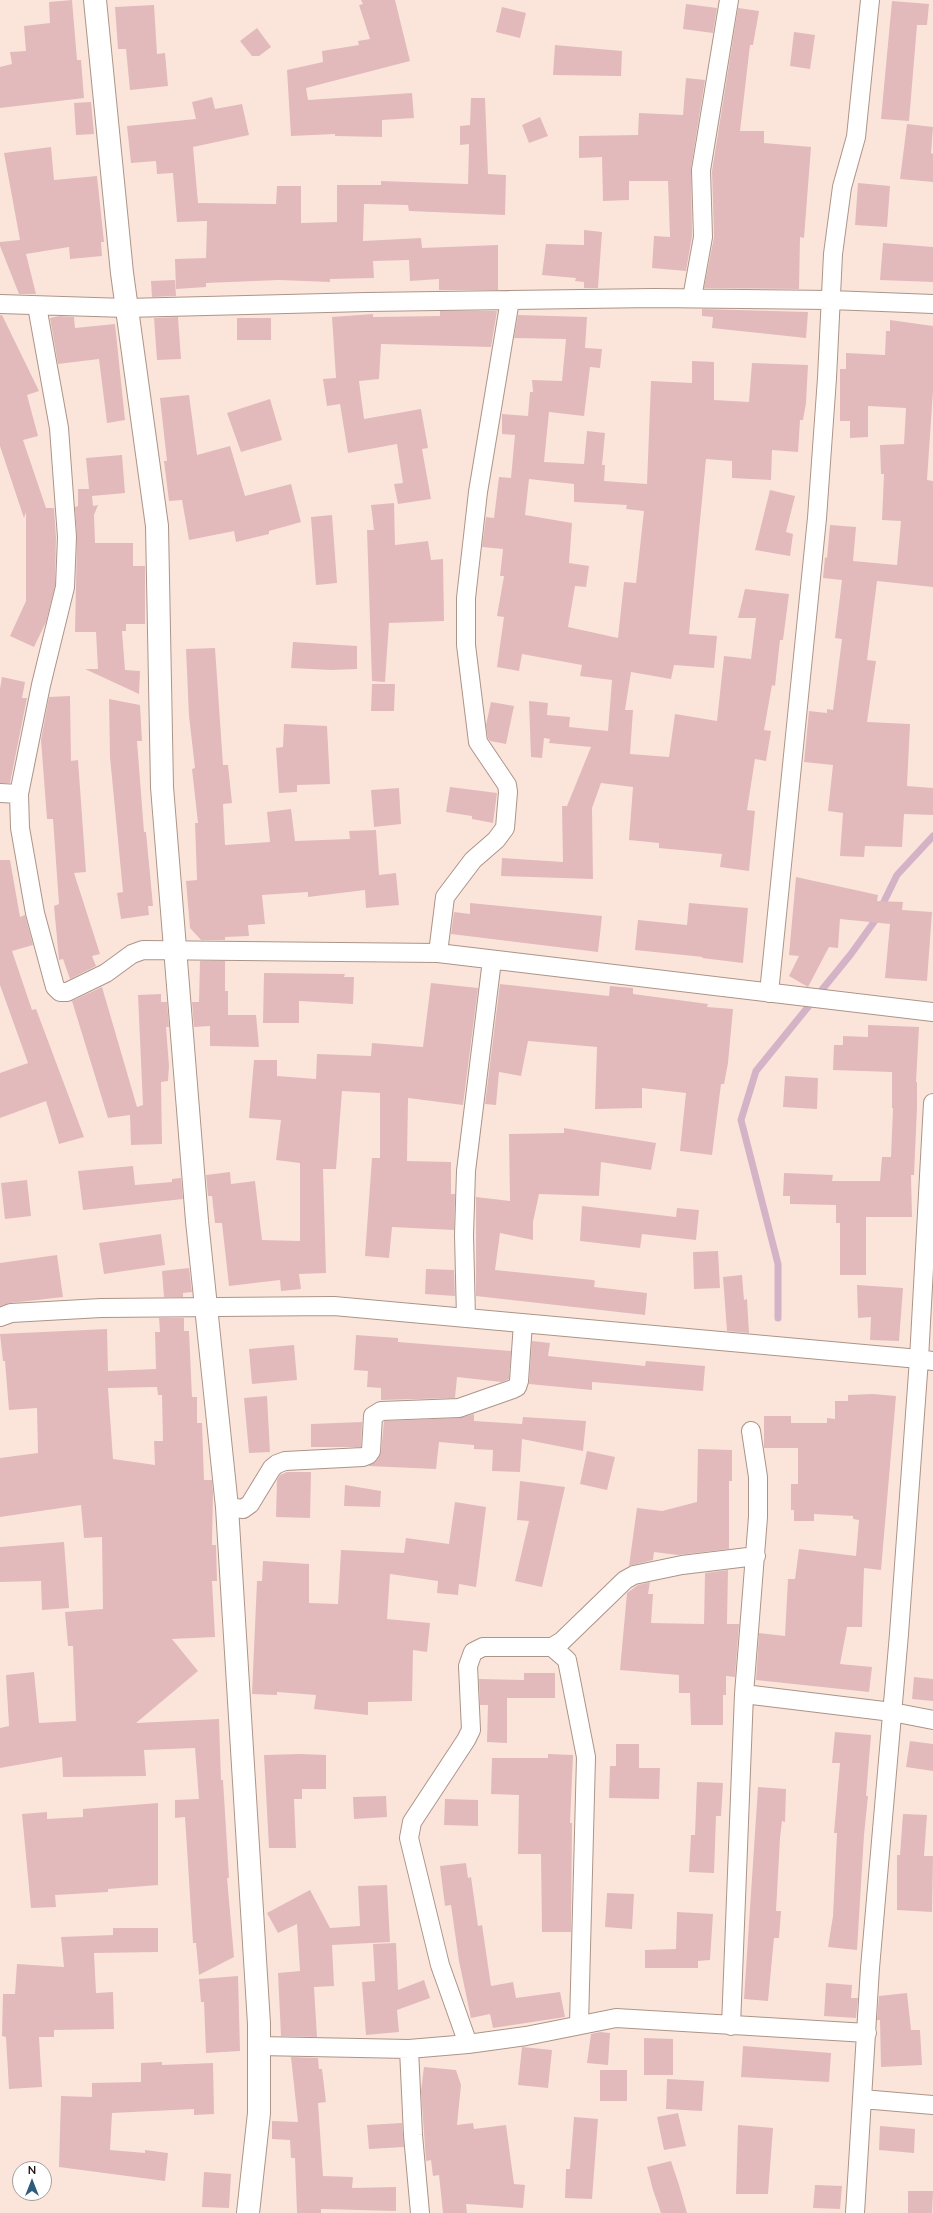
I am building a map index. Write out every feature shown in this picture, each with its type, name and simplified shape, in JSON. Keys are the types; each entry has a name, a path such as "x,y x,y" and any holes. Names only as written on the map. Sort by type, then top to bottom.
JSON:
{"street":[{"path":"95,0 126,308 157,526 162,787 197,1221 227,1508 259,2046 259,2113 248,2213"},
{"path":"692,298 703,237 701,170 729,0"},
{"path":"769,994 817,518 827,378 833,254 838,206 856,137 870,0"},
{"path":"2,299 37,306 126,308 510,300 692,298 831,300 933,304"},
{"path":"438,954 445,897 473,860 496,840 505,828 508,792 506,786 478,742 466,645 466,598 478,492 510,300"},
{"path":"37,306 59,428 67,538 65,588 41,685 19,794 20,828 35,913 55,986 60,992 67,992 106,974 136,952 175,950 438,954 769,994 933,1012"},
{"path":"0,793 19,794"},
{"path":"466,1318 464,1234 466,1172 492,960"},
{"path":"855,2213 866,2033 892,1712 926,1360 933,1103"},
{"path":"0,1316 11,1313 94,1308 334,1306 926,1360"},
{"path":"227,1508 243,1509 250,1504 272,1468 277,1464 285,1461 363,1457 368,1455 371,1451 372,1416 381,1411 459,1408 514,1389 517,1387 519,1381 523,1323"},
{"path":"731,2026 744,1694 756,1556 758,1478 751,1431"},
{"path":"468,2044 440,1965 424,1906 409,1838 412,1822 471,1730 468,1666 473,1652 483,1647 552,1647 562,1641 625,1580 634,1575 682,1565 756,1556"},
{"path":"552,1647 567,1660 586,1757 578,2024"},
{"path":"744,1694 892,1712 933,1720"},
{"path":"259,2046 410,2049 468,2044 526,2036 578,2024 616,2018 866,2033"},
{"path":"410,2049 413,2135 420,2213"},
{"path":"862,2099 933,2105"}],"building":[{"path":"72,0 77,60 81,60 84,98 0,108 0,67 12,64 10,52 26,51 24,26 50,23 49,2"},
{"path":"361,0 395,0 410,61 306,88 308,100 412,93 414,118 382,120 382,137 335,136 335,134 291,136 287,70 323,62 322,51 359,45 358,41 370,39 359,5 363,4"},
{"path":"892,1 929,4 927,25 917,25 909,121 881,119"},
{"path":"686,4 717,8 713,33 683,29"},
{"path":"154,5 157,54 165,53 168,86 130,90 126,49 118,49 115,7"},
{"path":"502,7 526,13 520,38 496,32"},
{"path":"738,8 759,11 753,45 750,45 740,131 764,131 764,143 811,147 804,238 800,237 799,289 704,288 714,237 712,171"},
{"path":"257,28 271,47 259,56 252,56 240,41"},
{"path":"794,32 815,35 810,69 790,66"},
{"path":"555,45 622,51 621,76 553,75"},
{"path":"686,78 705,80 691,168 692,236 686,271 652,268 654,236 670,237 668,181 629,181 629,200 603,201 602,157 579,158 579,136 638,135 639,113 683,115"},
{"path":"212,97 215,109 242,104 249,135 193,147 198,203 276,204 277,186 301,186 301,223 337,222 337,185 381,185 381,181 468,184 469,144 460,145 460,126 470,125 471,98 485,98 488,174 506,175 505,215 409,211 408,205 364,204 363,241 421,238 422,248 498,245 498,290 439,290 439,279 410,281 409,260 373,261 374,278 330,279 330,282 279,280 206,283 206,287 176,289 175,259 206,258 207,221 177,222 173,173 157,174 156,161 131,163 127,126 196,119 192,102"},
{"path":"91,102 94,134 76,135 74,103"},
{"path":"540,117 548,136 529,143 522,125"},
{"path":"907,124 933,127 931,153 933,154 933,182 900,179"},
{"path":"51,147 54,180 97,176 104,242 101,242 102,256 70,259 69,247 26,254 36,294 19,294 0,246 0,242 20,240 4,153"},
{"path":"858,183 890,186 887,227 855,225"},
{"path":"584,230 602,232 598,288 584,288 584,282 575,281 576,278 542,275 546,244 584,245"},
{"path":"883,243 933,247 933,282 880,280"},
{"path":"175,280 176,296 152,297 151,281"},
{"path":"702,309 808,312 806,338 712,328 713,317 702,316"},
{"path":"440,311 497,311 491,347 381,344 379,379 359,381 364,419 421,409 428,448 422,449 431,499 398,504 394,484 403,483 397,444 348,453 340,404 327,406 323,379 336,378 332,317 373,314 373,317 440,316"},
{"path":"0,315 2,315 39,391 27,395 38,436 23,440 46,508 54,508 56,537 55,586 46,622 34,647 10,636 26,601 26,512 24,518 0,446"},
{"path":"518,315 587,317 585,348 602,349 600,368 590,367 584,416 549,412 544,462 584,464 587,431 605,433 602,465 605,465 604,481 647,484 651,381 692,383 692,361 714,362 714,400 749,402 752,363 808,365 806,403 803,420 800,420 798,452 772,450 771,480 732,478 732,461 706,459 689,634 717,636 714,668 674,665 671,679 631,672 625,710 633,710 630,754 669,757 675,714 717,721 724,656 751,659 756,618 738,618 745,589 789,594 783,640 780,640 775,686 772,685 764,730 771,731 766,761 755,759 747,810 755,811 749,871 720,867 722,854 659,848 659,843 629,840 633,787 601,783 592,808 593,879 501,876 502,858 563,862 562,806 567,806 591,747 549,743 550,739 544,738 542,758 531,757 529,701 548,703 547,715 570,717 569,727 608,731 612,680 580,676 582,665 522,654 519,671 497,667 504,617 497,616 504,576 500,576 503,549 482,547 486,517 494,518 499,477 511,478 515,435 502,434 502,414 528,416 530,392 533,392 532,380 562,381 566,339 514,338","holes":["529,479 574,484 574,502 627,505 626,509 644,511 636,583 624,582 618,638 568,627 575,586 586,587 589,566 569,563 572,523 525,515"]},
{"path":"59,316 74,317 75,328 115,324 125,420 107,423 99,359 58,364 50,318"},
{"path":"178,317 181,359 157,360 154,318"},
{"path":"237,318 271,318 271,340 237,340"},
{"path":"890,320 933,326 933,391 927,480 933,481 933,587 877,581 867,660 876,661 867,722 910,724 907,786 933,788 933,815 904,814 902,847 865,846 864,857 840,856 843,813 828,811 833,765 804,762 809,711 827,713 827,709 833,710 842,639 835,638 842,580 823,578 825,557 827,558 830,525 856,527 853,561 897,565 901,521 882,520 884,474 881,474 880,445 904,444 906,408 868,406 868,437 850,438 850,421 840,421 840,369 846,369 846,353 885,355 886,331 890,331"},
{"path":"189,395 197,455 230,446 245,496 291,484 301,522 269,531 269,534 236,542 234,531 189,540 182,500 169,501 164,461 167,461 160,398"},
{"path":"270,399 282,440 241,452 227,413"},
{"path":"122,455 125,493 92,496 93,506 98,505 94,515 95,543 133,543 133,566 145,566 145,624 126,624 126,631 122,631 125,670 140,671 139,694 85,669 98,669 96,632 75,632 77,537 75,507 78,506 78,489 89,489 86,458"},
{"path":"770,490 795,496 786,532 793,534 790,556 755,550"},
{"path":"394,503 395,545 428,541 431,560 443,559 444,621 389,623 385,682 372,681 367,530 374,530 371,505"},
{"path":"332,515 337,583 316,585 311,517"},
{"path":"293,642 357,646 357,669 331,670 291,668"},
{"path":"215,648 223,765 228,765 232,803 223,804 225,845 270,842 267,812 291,809 295,841 350,839 349,831 376,830 379,875 396,873 399,905 366,908 365,890 308,897 308,892 262,895 265,924 248,925 249,936 225,937 225,940 201,940 190,928 186,881 197,880 195,823 198,823 192,769 195,768 189,716 186,649"},
{"path":"2,677 25,682 22,698 27,698 10,783 0,783 0,689"},
{"path":"372,684 395,684 394,711 371,711"},
{"path":"70,696 71,761 78,760 86,872 74,873 100,954 92,956 96,966 70,979 63,959 59,960 54,906 59,904 53,819 47,819 41,740 49,697"},
{"path":"109,699 140,705 142,741 137,741 144,832 146,832 153,906 148,906 149,915 121,919 117,893 123,892 110,757"},
{"path":"491,702 514,706 506,744 490,741 488,738 486,725"},
{"path":"284,724 327,726 330,784 297,785 297,792 279,793 276,748 283,747"},
{"path":"450,787 497,793 493,823 472,819 472,816 446,812"},
{"path":"399,788 401,824 374,827 371,790"},
{"path":"0,860 10,860 20,917 25,915 33,945 12,951 32,1010 36,1009 84,1137 59,1144 46,1101 0,1118 0,1073 28,1063 0,985"},
{"path":"796,877 878,895 877,901 903,902 902,910 932,912 927,981 885,978 890,924 840,919 838,948 829,947 808,987 789,976 799,956 789,955"},
{"path":"470,903 602,916 598,952 451,934 454,912 470,914"},
{"path":"689,903 748,908 743,963 635,950 638,920 687,925"},
{"path":"200,961 225,961 225,991 228,991 228,1015 256,1015 259,1047 210,1046 210,1026 194,1027 192,1002 199,1002"},
{"path":"264,973 345,974 344,977 354,977 353,1004 299,1001 299,1023 263,1023"},
{"path":"431,983 478,988 463,1105 408,1098 407,1161 451,1162 451,1194 455,1194 454,1230 392,1227 389,1258 365,1256 372,1158 380,1158 380,1093 342,1091 336,1169 323,1169 326,1273 299,1274 301,1289 281,1291 280,1280 229,1286 222,1223 215,1223 212,1196 208,1196 206,1175 230,1172 231,1184 255,1181 262,1240 300,1241 300,1163 276,1160 281,1120 249,1118 254,1060 277,1060 277,1076 316,1079 317,1054 371,1056 372,1043 423,1047"},
{"path":"500,984 609,996 610,986 633,988 633,994 708,1004 707,1007 733,1009 728,1063 724,1084 721,1084 712,1155 680,1151 686,1093 642,1088 642,1108 595,1109 597,1047 528,1041 521,1076 499,1072 496,1105 485,1104"},
{"path":"102,987 137,1107 143,1105 138,995 161,994 161,1002 167,1002 169,1027 166,1027 169,1066 168,1081 161,1082 162,1144 131,1145 130,1115 108,1118 72,1001"},
{"path":"868,1025 919,1027 914,1175 911,1175 912,1217 866,1217 866,1275 840,1275 840,1223 836,1223 836,1205 790,1204 790,1196 783,1196 784,1173 833,1175 832,1181 880,1181 882,1157 891,1157 893,1108 892,1072 833,1070 834,1045 843,1045 843,1036 868,1037"},
{"path":"785,1076 818,1078 817,1109 783,1107"},
{"path":"564,1128 656,1143 651,1170 601,1162 599,1196 539,1194 533,1222 533,1240 500,1233 495,1270 593,1280 595,1281 594,1287 647,1293 645,1315 476,1296 476,1197 510,1201 509,1134 564,1133"},
{"path":"133,1166 135,1185 172,1182 172,1179 181,1178 183,1199 83,1210 78,1171"},
{"path":"27,1180 31,1216 5,1219 1,1183"},
{"path":"582,1206 676,1217 677,1208 699,1210 696,1240 642,1234 640,1248 580,1241"},
{"path":"161,1234 165,1265 104,1274 99,1243"},
{"path":"718,1251 720,1288 694,1289 693,1252"},
{"path":"57,1255 63,1297 10,1303 0,1306 0,1263"},
{"path":"189,1268 192,1292 183,1293 183,1297 164,1297 162,1271"},
{"path":"426,1269 454,1270 455,1296 425,1294"},
{"path":"742,1275 744,1300 747,1299 749,1333 727,1331 723,1277"},
{"path":"857,1285 903,1288 899,1341 870,1340 871,1317 858,1318"},
{"path":"159,1318 184,1318 184,1331 189,1331 192,1397 197,1397 197,1423 202,1423 204,1480 212,1480 212,1545 216,1545 217,1581 212,1581 215,1637 172,1639 198,1671 136,1723 219,1719 221,1780 223,1780 229,1878 227,1878 234,1957 199,1975 196,1943 193,1943 185,1817 175,1818 175,1800 199,1799 195,1748 144,1750 146,1776 63,1777 62,1757 0,1768 0,1728 9,1726 6,1675 34,1672 39,1723 76,1721 73,1646 68,1646 65,1612 103,1609 102,1537 84,1538 81,1505 0,1517 0,1458 38,1453 37,1408 9,1410 5,1361 3,1361 0,1334 107,1329 108,1371 156,1369 155,1332 160,1332","holes":["157,1387 158,1395 162,1395 163,1441 154,1441 155,1465 113,1459 108,1388"]},
{"path":"356,1335 398,1338 398,1342 511,1351 509,1379 502,1382 457,1377 455,1398 381,1400 381,1388 367,1387 368,1371 354,1370"},
{"path":"532,1341 550,1343 548,1356 645,1366 646,1361 705,1366 703,1391 592,1382 592,1390 529,1384"},
{"path":"294,1345 297,1380 252,1384 249,1349"},
{"path":"873,1394 896,1396 881,1570 864,1568 862,1627 847,1627 840,1664 872,1667 869,1692 756,1680 759,1633 785,1636 788,1579 795,1579 799,1549 856,1556 859,1520 853,1519 853,1516 814,1514 814,1521 794,1521 794,1510 791,1510 791,1484 798,1484 798,1448 764,1448 764,1416 791,1416 791,1423 827,1423 827,1418 835,1419 835,1401 848,1401 848,1395"},
{"path":"267,1396 270,1452 249,1453 244,1398"},
{"path":"474,1414 474,1421 522,1424 523,1417 586,1421 583,1451 522,1439 520,1472 492,1471 493,1450 474,1449 474,1445 439,1442 436,1469 368,1466 376,1461 381,1452 384,1421 459,1418"},
{"path":"362,1422 361,1447 311,1447 311,1424"},
{"path":"698,1449 732,1450 732,1481 729,1481 729,1549 678,1555 654,1552 653,1560 629,1566 637,1508 662,1511 697,1502"},
{"path":"587,1451 615,1457 607,1490 580,1484"},
{"path":"287,1472 311,1472 310,1518 276,1517 277,1480 280,1475"},
{"path":"520,1481 565,1487 542,1587 515,1581 529,1521 517,1520"},
{"path":"345,1485 381,1491 380,1507 344,1506"},
{"path":"455,1502 486,1507 476,1587 459,1584 458,1595 437,1593 438,1581 390,1574 387,1619 430,1623 427,1652 413,1650 412,1701 368,1702 368,1715 314,1709 316,1695 277,1692 277,1695 252,1694 257,1581 262,1581 263,1561 309,1564 309,1603 338,1604 341,1550 404,1553 406,1538 449,1544"},
{"path":"64,1542 69,1608 42,1610 41,1581 0,1582 0,1547"},
{"path":"728,1570 727,1624 739,1624 735,1677 726,1676 726,1695 723,1695 723,1725 691,1725 690,1693 679,1693 679,1675 620,1670 627,1593 638,1585 650,1582 648,1594 653,1594 651,1623 704,1624 705,1573"},
{"path":"524,1673 555,1673 555,1698 507,1698 507,1743 487,1742 488,1705 480,1705 479,1679 524,1680"},
{"path":"914,1677 933,1679 933,1701 912,1699"},
{"path":"835,1732 871,1735 857,1950 828,1947 833,1916 837,1833 834,1833 840,1763 832,1763"},
{"path":"910,1741 933,1744 933,1771 906,1767"},
{"path":"616,1744 639,1744 639,1768 660,1768 659,1799 609,1798 610,1766 616,1766"},
{"path":"548,1754 573,1755 570,1823 572,1823 571,1932 542,1932 541,1854 518,1854 519,1795 491,1794 492,1758 548,1758"},
{"path":"264,1755 326,1755 326,1789 302,1789 302,1799 294,1799 296,1848 269,1848"},
{"path":"697,1782 723,1783 721,1816 716,1816 714,1873 689,1872 691,1835 695,1835"},
{"path":"758,1787 786,1789 785,1822 782,1821 780,1838 776,1911 781,1911 779,1938 774,1938 768,2001 744,1999"},
{"path":"386,1796 387,1817 354,1819 353,1797"},
{"path":"445,1799 478,1800 478,1826 444,1825"},
{"path":"158,1803 158,1885 108,1889 108,1892 55,1895 56,1907 31,1908 22,1814 47,1812 47,1819 83,1817 83,1809"},
{"path":"903,1814 927,1815 924,1856 933,1856 932,1912 897,1910 897,1855 900,1855"},
{"path":"466,1863 468,1878 471,1877 478,1926 482,1925 491,1986 513,1982 516,1998 560,1992 565,2017 493,2028 490,2014 471,2018 459,1961 451,1905 445,1906 440,1866"},
{"path":"387,1885 390,1942 332,1945 334,1986 314,1987 317,2037 281,2036 278,1973 300,1971 297,1924 278,1933 267,1913 310,1890 330,1928 360,1926 358,1886"},
{"path":"607,1893 634,1894 632,1929 605,1927"},
{"path":"677,1912 713,1914 710,1960 698,1961 698,1968 645,1968 645,1950 676,1949"},
{"path":"113,1928 158,1928 158,1952 94,1953 96,1993 113,1992 114,2029 54,2030 54,2037 39,2037 42,2087 9,2089 6,2037 2,2036 3,1994 15,1994 17,1964 64,1967 61,1937 113,1935"},
{"path":"396,1943 398,1990 424,1980 430,1998 397,2010 399,2032 366,2035 362,1982 375,1981 373,1944"},
{"path":"238,1976 240,2051 206,2053 204,2002 201,2002 199,1979"},
{"path":"826,1983 852,1985 851,1998 858,1998 856,2018 824,2016"},
{"path":"907,1993 911,2030 920,2030 922,2065 881,2067 880,2020 877,2020 879,1996"},
{"path":"600,2032 610,2033 608,2065 587,2063 591,2034"},
{"path":"644,2038 673,2039 673,2075 644,2075"},
{"path":"743,2046 831,2053 829,2082 741,2077"},
{"path":"522,2047 552,2050 548,2088 518,2085"},
{"path":"291,2057 318,2058 319,2069 322,2069 326,2102 318,2103 323,2176 353,2177 352,2188 396,2187 396,2211 321,2209 321,2213 297,2213 295,2158 291,2158 290,2140 272,2139 272,2121 298,2122"},
{"path":"162,2062 162,2065 213,2063 214,2114 194,2115 194,2109 112,2113 110,2150 145,2153 145,2150 168,2153 165,2181 59,2167 61,2096 92,2097 92,2083 141,2082 141,2063"},
{"path":"424,2067 456,2070 461,2085 457,2125 473,2123 474,2129 506,2125 514,2184 525,2185 523,2208 466,2204 467,2213 443,2213 439,2175 433,2176 431,2160 426,2161 421,2091"},
{"path":"600,2070 627,2070 627,2101 600,2101"},
{"path":"667,2079 704,2081 702,2111 666,2109"},
{"path":"678,2113 686,2146 664,2150 657,2117"},
{"path":"574,2117 598,2119 592,2199 565,2198 566,2169 570,2169"},
{"path":"402,2123 404,2147 369,2149 367,2125"},
{"path":"738,2125 773,2128 768,2194 736,2194"},
{"path":"880,2126 915,2129 914,2153 879,2150"},
{"path":"671,2161 687,2213 661,2213 653,2190 647,2167"},
{"path":"204,2172 231,2174 229,2208 202,2207"},
{"path":"815,2185 842,2186 840,2209 813,2208"},
{"path":"908,2191 933,2191 932,2213 908,2213"}],"waterway":[{"path":"778,1318 778,1264 741,1120 756,1071 851,954 874,922 897,875 933,836"}]}
